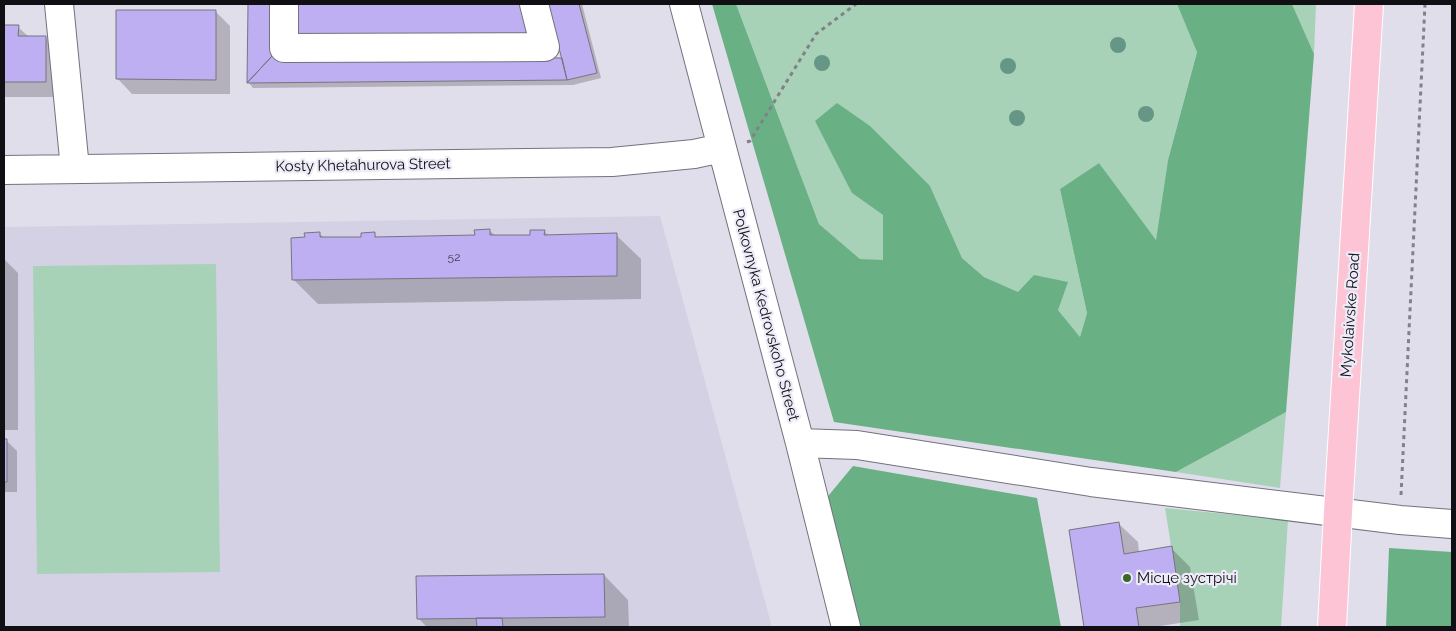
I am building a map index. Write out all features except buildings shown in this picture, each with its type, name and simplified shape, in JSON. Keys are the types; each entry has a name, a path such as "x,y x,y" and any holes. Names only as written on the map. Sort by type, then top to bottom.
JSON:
{"main road":[{"name":"Mykolaivske Road","path":"1332,627 1369,4"}],"street":[{"path":"59,4 75,169"},
{"path":"284,4 284,48 545,47 534,4"},
{"name":"Polkovnyka Kedrovskoho Street","path":"684,4 800,443 846,627"},
{"name":"Kosty Khetahurova Street","path":"4,170 612,162 694,154 722,148"},
{"path":"800,443 857,444 1091,482 1400,520 1452,524"}],"path":[{"path":"722,148 750,141 816,34 856,4"},
{"path":"1400,520 1425,4"}],"shaded area":[{"path":"660,216 772,627 4,627 4,227"}],"green space":[{"path":"712,4 736,4 819,224 860,259 883,260 883,215 852,193 815,121 837,103 870,126 930,186 962,258 984,277 1018,292 1034,275 1068,282 1058,310 1080,337 1087,313 1060,189 1099,163 1156,240 1168,160 1197,52 1177,4 1292,4 1314,54 1286,412 1176,472 834,422"},
{"path":"736,4 1177,4 1197,51 1168,160 1156,241 1099,163 1060,189 1087,313 1080,337 1058,310 984,277 962,258 930,186 852,193 883,215 883,261 860,259 819,224"},
{"path":"1292,4 1316,4 1314,54"},
{"path":"216,264 220,572 37,574 33,266"},
{"path":"1286,412 1280,488 1176,472"},
{"path":"853,466 1037,498 1061,627 857,627 824,501"},
{"path":"1165,508 1288,520 1281,627 1180,627 1180,602"},
{"path":"1389,548 1452,552 1452,627 1386,627"}],"place":[{"name":"Місце зустрічі","path":"1127,578"}]}
